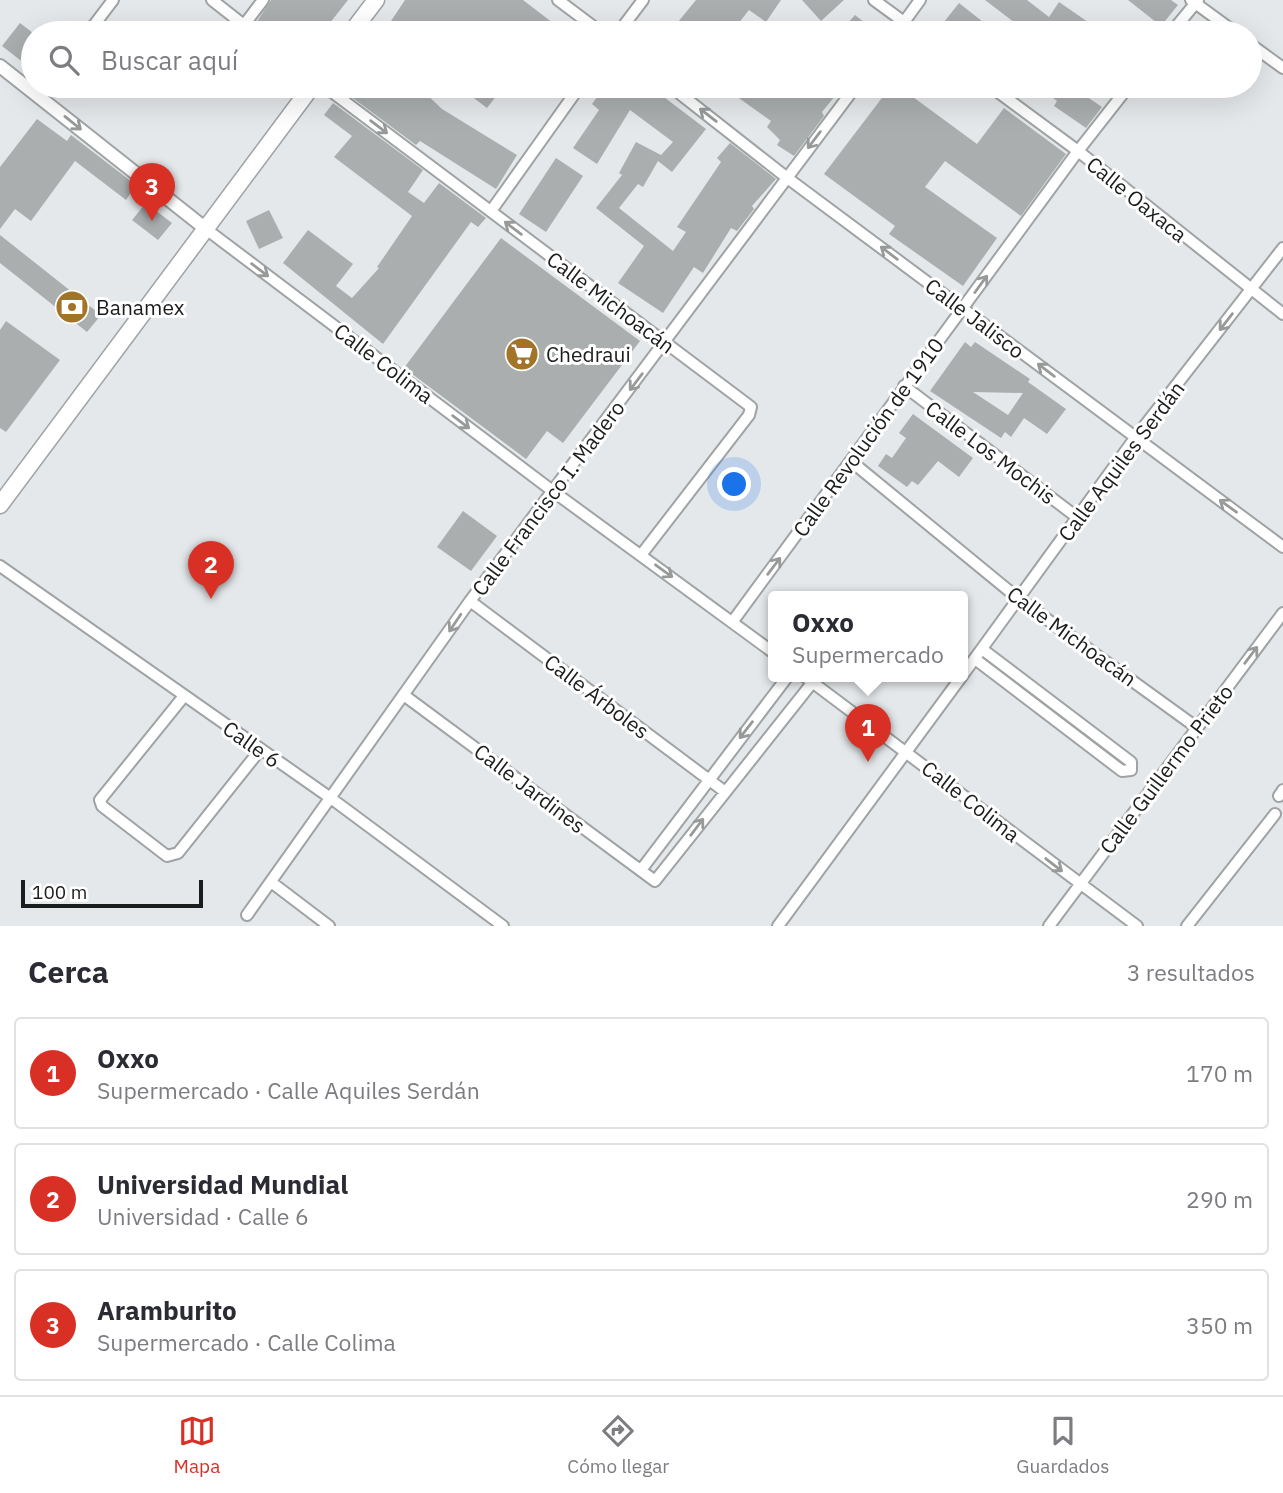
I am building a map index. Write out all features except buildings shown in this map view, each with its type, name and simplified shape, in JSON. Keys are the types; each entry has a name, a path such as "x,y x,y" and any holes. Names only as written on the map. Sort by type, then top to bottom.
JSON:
{"main road":[{"path":"360,21 376,0"},
{"path":"0,505 303,98"}],"street":[{"path":"97,21 113,0"},
{"path":"212,0 239,21"},
{"path":"247,21 263,0"},
{"path":"558,0 587,21"},
{"path":"627,21 643,0"},
{"path":"874,0 903,21"},
{"path":"905,21 920,0"},
{"path":"1180,21 1195,1 1221,21"},
{"path":"1262,53 1283,68"},
{"name":"Calle Colima","path":"0,66 21,78"},
{"name":"Calle Colima","path":"53,98 206,229 554,492 768,648"},
{"name":"Calle Michoacán","path":"340,98 751,407 749,415 641,555"},
{"path":"491,211 571,98"},
{"name":"Calle Jalisco","path":"685,98 786,177 1283,547"},
{"name":"Calle Francisco I. Madero","path":"247,915 332,799 470,601 847,98"},
{"name":"Calle Oaxaca","path":"1006,98 1078,150 1283,314"},
{"name":"Calle Revolución de 1910","path":"733,621 1078,150 1119,98"},
{"name":"Calle Aquiles Serdán","path":"968,668 1135,438 1283,248"},
{"name":"Calle Los Mochis","path":"904,386 1078,518"},
{"name":"Calle Michoacán","path":"852,462 1019,599 1196,727"},
{"name":"Calle 6","path":"0,566 332,799 503,926"},
{"name":"Calle Árboles","path":"470,601 724,791"},
{"name":"Calle Guillermo Prieto","path":"1049,926 1283,612"},
{"path":"982,649 1048,707"},
{"path":"975,659 1086,735"},
{"path":"641,870 783,682"},
{"path":"724,791 806,682"},
{"name":"Calle Colima","path":"811,682 906,751 1080,886 1137,926"},
{"name":"Calle Aquiles Serdán","path":"778,926 958,682"},
{"path":"184,696 100,800 102,806 167,856 178,853 260,750"},
{"name":"Calle Jardines","path":"405,696 655,881 724,791"},
{"path":"1187,926 1275,814"},
{"path":"271,882 329,926"}],"place":[{"name":"Aramburito","path":"152,221"},
{"name":"Banamex","path":"72,307"},
{"name":"Chedraui","path":"522,354"},
{"name":"Universidad Mundial","path":"211,599"},
{"name":"Oxxo","path":"868,762"}]}
